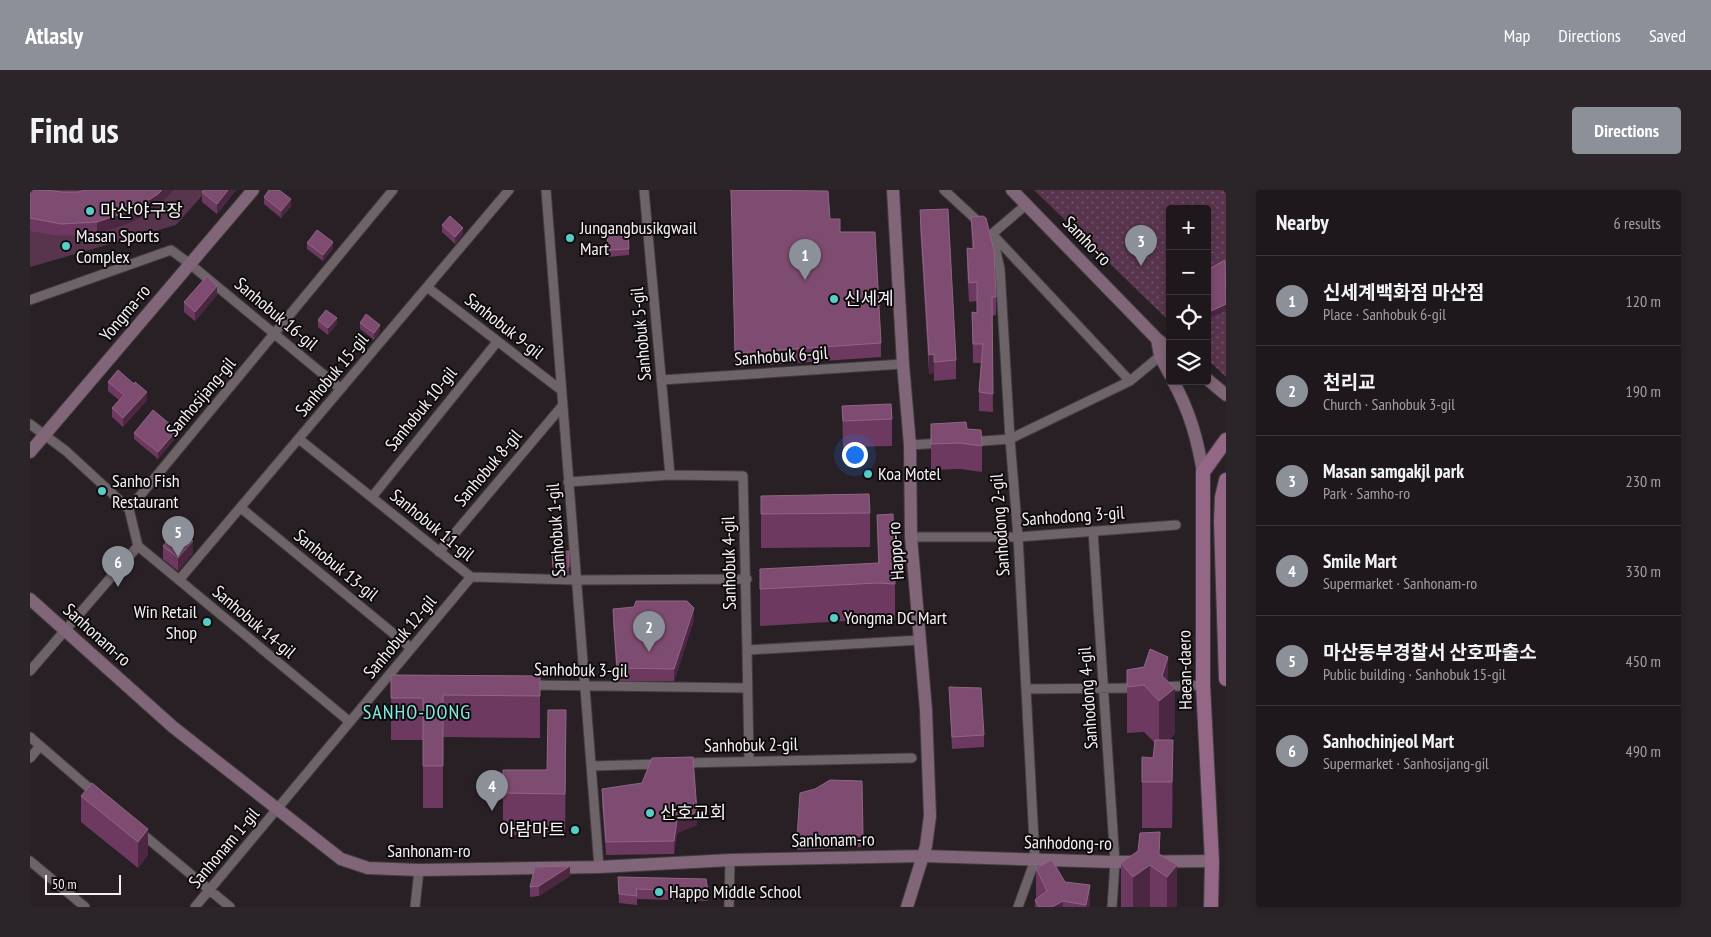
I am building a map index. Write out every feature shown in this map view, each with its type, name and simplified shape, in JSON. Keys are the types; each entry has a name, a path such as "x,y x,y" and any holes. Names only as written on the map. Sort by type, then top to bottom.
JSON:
{"main road":[{"name":"Yongma-ro","path":"30,452 253,190"},
{"name":"Happo-ro","path":"893,190 910,446 911,537 926,710 930,816 926,846 907,907"},
{"name":"Samho-ro","path":"1012,190 1157,339 1165,353"},
{"path":"1211,382 1226,395"},
{"path":"1175,385 1187,407 1198,445 1203,472"},
{"path":"1203,472 1226,440"},
{"name":"Haean-daero","path":"1203,472 1203,685 1212,861 1211,907"},
{"path":"1226,480 1222,497 1221,522 1226,679"},
{"name":"Sanhonam-ro","path":"30,599 173,727 341,859 368,868 419,870 923,856"},
{"name":"Sanhodong-ro","path":"923,856 1115,862 1212,861"}],"street":[{"name":"Sanhosijang-gil","path":"129,509 393,190"},
{"name":"Sanhobuk 15-gil","path":"179,580 509,190"},
{"name":"Sanhobuk 1-gil","path":"546,190 598,866"},
{"name":"Sanhobuk 5-gil","path":"644,190 670,475"},
{"path":"944,190 992,234 1130,381"},
{"path":"992,234 1026,204"},
{"name":"Sanhodong 2-gil","path":"992,234 1000,268 1018,537 1035,860"},
{"name":"Sanhobuk 16-gil","path":"30,300 171,250 341,389"},
{"name":"Sanhobuk 9-gil","path":"427,287 561,390"},
{"name":"Sanhobuk 10-gil","path":"372,497 497,342"},
{"path":"910,446 1010,439 1130,381 1165,353"},
{"name":"Sanhobuk 6-gil","path":"661,380 904,364"},
{"name":"Sanhobuk 8-gil","path":"439,552 562,405"},
{"path":"30,424 66,451 129,509 138,546 30,672"},
{"name":"Sanhobuk 11-gil","path":"299,439 471,577 576,580 746,579"},
{"name":"Sanhobuk 4-gil","path":"568,482 670,475 744,476 749,761"},
{"name":"Sanhobuk 13-gil","path":"241,508 412,648"},
{"name":"Sanhodong 3-gil","path":"911,537 1018,537 1176,526"},
{"name":"Sanhodong 4-gil","path":"1093,531 1115,862 1112,907"},
{"name":"Sanhobuk 14-gil","path":"138,546 350,722"},
{"name":"Sanhobuk 12-gil","path":"277,809 350,722 389,681 412,648 471,577"},
{"path":"746,650 920,640"},
{"name":"Sanhobuk 3-gil","path":"518,685 747,688"},
{"path":"1026,689 1104,689 1203,685"},
{"path":"30,737 106,802"},
{"path":"30,758 40,746"},
{"name":"Sanhobuk 2-gil","path":"591,766 912,758"},
{"name":"Sanhonam 1-gil","path":"196,907 277,809"},
{"path":"136,828 230,907"},
{"path":"729,907 730,860"},
{"path":"1018,907 1035,860"},
{"path":"30,861 85,907"},
{"path":"415,907 419,870"}],"shaded area":[{"name":"Masan Sports Complex","path":"30,190 207,190 176,225 30,267"},
{"path":"1034,190 1226,190 1226,377 1211,363 1211,205 1166,205 1166,318"}],"building":[{"path":"30,190 78,192 86,190 162,190 130,211 97,222 61,224 30,218"},
{"path":"204,190 228,190 217,204 202,192"},
{"path":"269,190 279,190 291,199 281,211 264,197"},
{"path":"731,190 828,191 830,219 840,219 840,232 875,232 881,343 735,353"},
{"path":"948,209 956,360 934,362 934,354 929,355 920,210"},
{"path":"450,216 463,228 455,237 442,225"},
{"path":"983,216 986,218 994,251 996,297 992,297 993,394 979,392 983,344 973,344 972,312 977,313 977,282 969,283 967,248 974,249 971,217"},
{"path":"317,230 333,242 323,255 307,243"},
{"path":"628,231 629,249 608,250 607,232"},
{"path":"1225,260 1226,304 1211,311 1211,295 1211,268"},
{"path":"207,276 217,286 195,312 184,302"},
{"path":"326,310 337,318 328,328 318,320"},
{"path":"366,314 380,325 374,333 360,323"},
{"path":"118,370 147,392 123,418 112,408 124,395 108,382"},
{"path":"891,404 892,419 843,421 842,406"},
{"path":"153,410 177,430 158,452 134,433"},
{"path":"966,422 967,429 981,430 982,446 960,443 931,444 931,424"},
{"path":"869,494 870,513 761,514 761,496"},
{"path":"893,514 895,584 878,583 760,589 760,569 879,563 877,515"},
{"path":"177,528 193,541 178,558 163,546"},
{"path":"569,551 569,567 553,567 552,553"},
{"path":"636,601 687,601 694,608 674,669 617,668 613,609 634,607"},
{"path":"1150,649 1168,657 1162,676 1175,688 1159,701 1144,685 1127,687 1127,670 1144,667"},
{"path":"391,675 540,676 540,696 443,695 443,766 423,766 423,698 391,698"},
{"path":"949,687 981,688 984,735 952,737"},
{"path":"548,710 566,710 565,794 503,793 503,770 547,770"},
{"path":"1155,740 1173,740 1172,782 1142,782 1142,757 1153,758"},
{"name":"산호교회","path":"693,757 697,812 677,820 674,841 606,842 602,789 642,783 652,758"},
{"path":"830,780 862,781 863,835 797,838 800,793 815,789"},
{"path":"92,783 148,829 138,842 81,796"},
{"path":"1160,832 1159,854 1177,865 1167,877 1150,865 1133,877 1121,863 1138,851 1140,833"},
{"path":"1052,860 1065,882 1090,885 1086,905 1063,901 1052,907 1039,907 1035,900 1047,891 1036,868"},
{"path":"570,866 539,886 530,887 535,867"},
{"path":"618,877 706,879 708,891 636,889 637,896 619,894"}],"place":[{"name":"마산야구장","path":"90,211"},
{"name":"Jungangbusikgwail Mart","path":"570,238"},
{"name":"Masan Sports Complex","path":"66,246"},
{"name":"Masan samgakjl park","path":"1141,266"},
{"name":"신세계백화점 마산점","path":"805,280"},
{"name":"신세계","path":"834,299"},
{"name":"Koa Motel","path":"868,474"},
{"name":"Sanho Fish Restaurant","path":"102,491"},
{"name":"마산동부경찰서 산호파출소","path":"178,557"},
{"name":"Sanhochinjeol Mart","path":"118,587"},
{"name":"Yongma DC Mart","path":"834,618"},
{"name":"Win Retail Shop","path":"207,622"},
{"name":"천리교","path":"649,652"},
{"name":"Smile Mart","path":"492,811"},
{"name":"산호교회","path":"650,813"},
{"name":"아람마트","path":"575,830"},
{"name":"Happo Middle School","path":"659,892"}],"district":[{"name":"SANHO-DONG","path":"417,712"}]}
